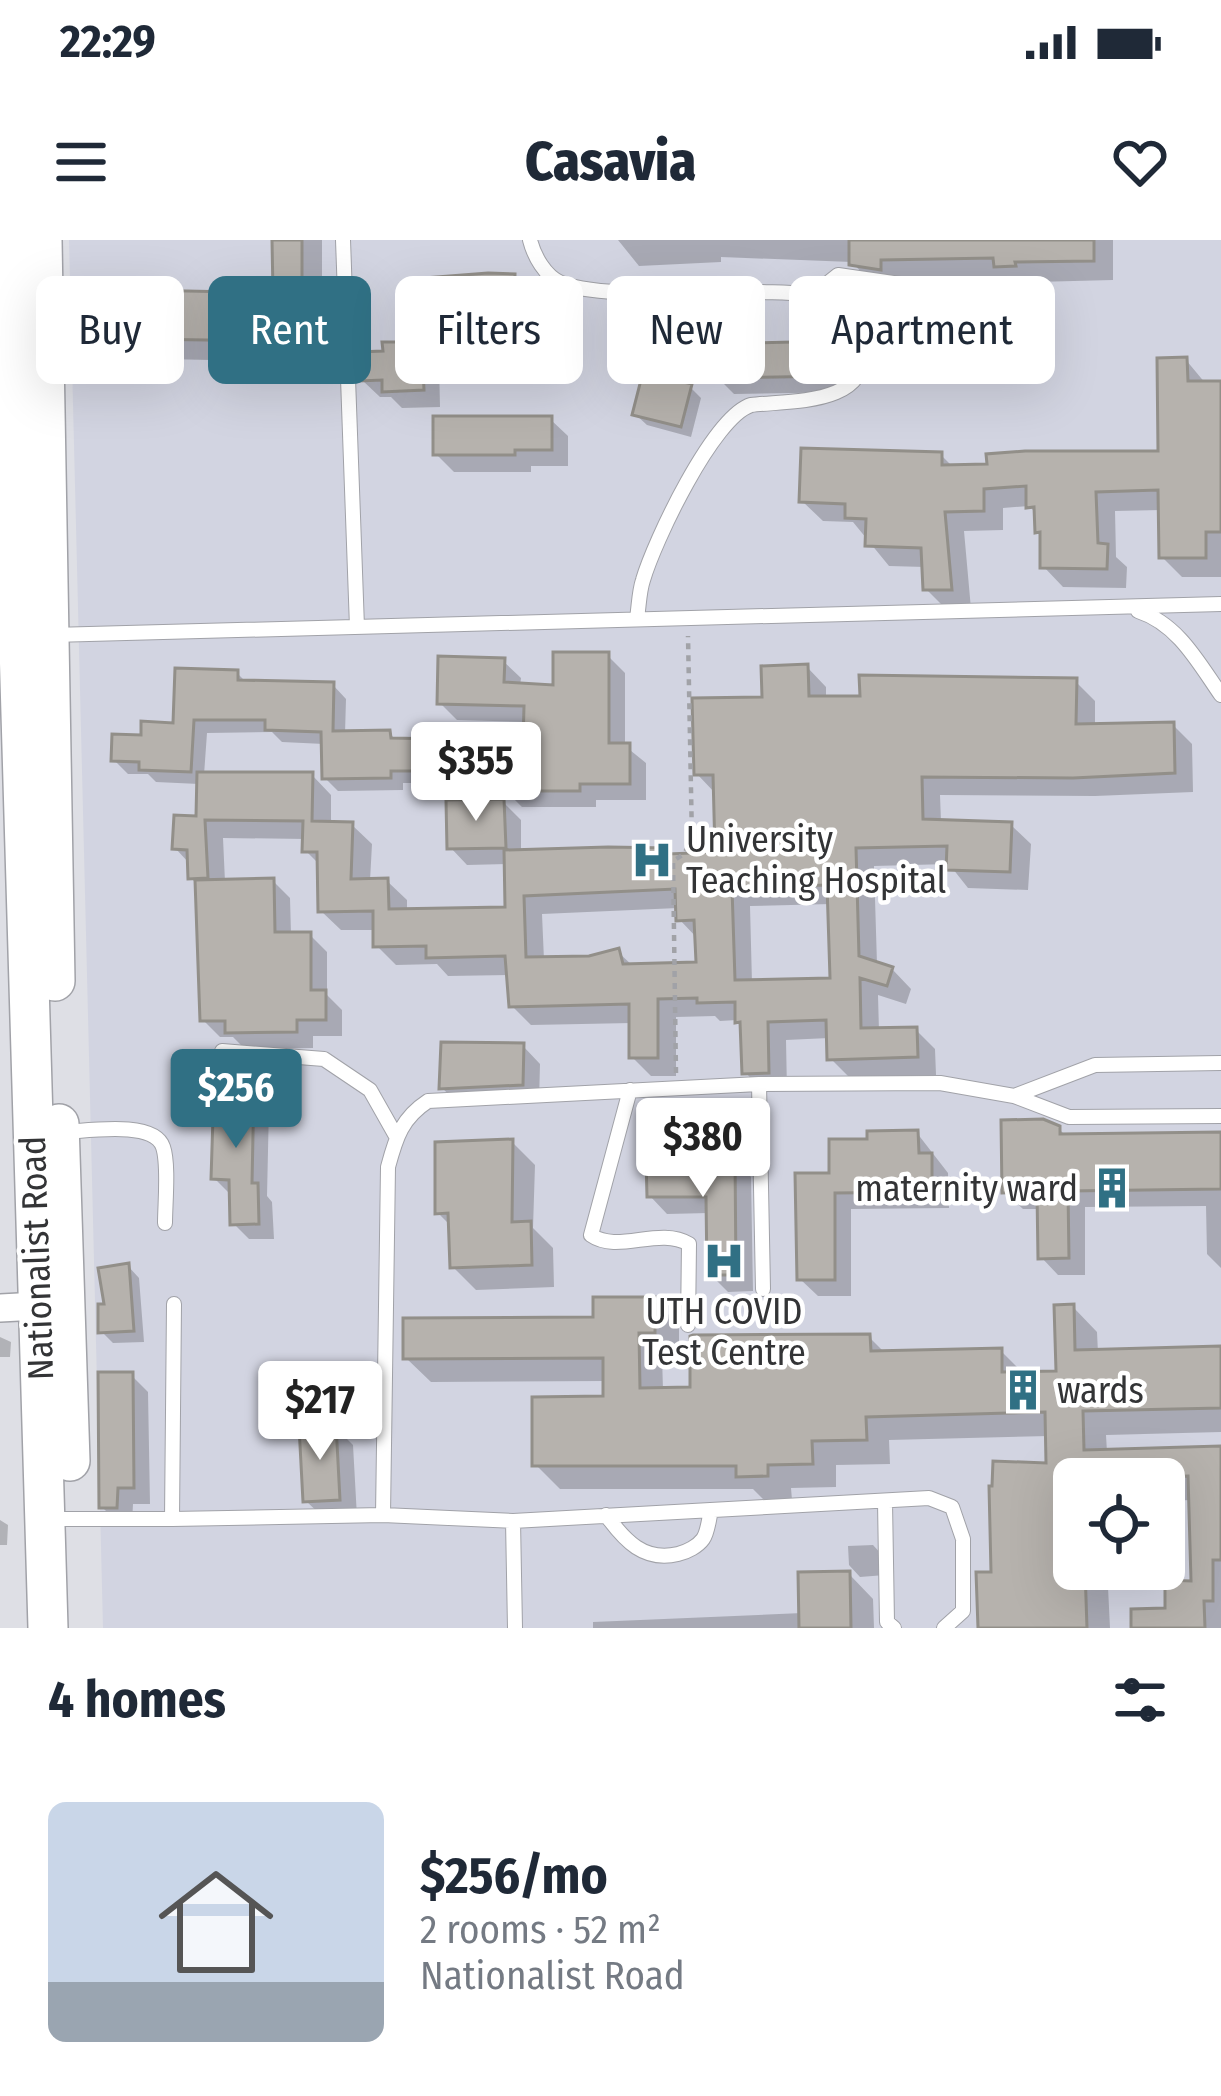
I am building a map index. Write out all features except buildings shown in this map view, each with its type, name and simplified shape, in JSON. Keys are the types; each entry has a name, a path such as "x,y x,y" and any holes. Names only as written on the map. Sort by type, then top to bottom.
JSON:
{"main road":[{"name":"Nationalist Road","path":"8,240 21,427 34,1306 75,1628"},
{"name":"Nationalist Road","path":"34,1306 59,1132 52,634 21,427 42,240"},
{"name":"Nationalist Road","path":"49,1628 58,1518"}],"lane":[{"path":"344,240 357,627"},
{"path":"530,240 541,266 558,282 596,290 789,294"},
{"path":"637,618 643,580 673,512 698,462 727,422 741,408 840,394 851,384"},
{"path":"52,634 1221,604"},
{"path":"1127,608 1154,616 1183,640 1221,695"},
{"path":"222,1051 324,1059 370,1090 396,1136"},
{"path":"1014,1096 1095,1065 1221,1064"},
{"path":"383,1516 388,1167 408,1114 428,1101 759,1084 940,1083 1014,1096 1069,1117 1221,1116"},
{"path":"759,1084 763,1289"},
{"path":"630,1090 591,1235 601,1242 669,1237 689,1244 688,1325"},
{"path":"59,1132 142,1130 155,1136 163,1146 165,1223"},
{"path":"172,1519 175,1304"},
{"path":"58,1518 383,1516 513,1521 929,1498 952,1508 963,1539 963,1611 944,1628"},
{"path":"886,1502 887,1622 894,1628"},
{"path":"606,1516 622,1538 647,1555 671,1556 703,1540 711,1510"},
{"path":"513,1521 515,1628"}],"path":[{"path":"675,1088 677,966 672,879 674,861 692,840 688,618"}],"shaded area":[{"name":"University Teaching Hospital","path":"69,240 1221,240 1221,1628 103,1628 73,384 184,384 184,276 70,276"}],"place":[{"name":"University Teaching Hospital","path":"652,860"},
{"name":"maternity ward","path":"1112,1188"},
{"name":"UTH COVID Test Centre","path":"724,1261"},
{"name":"wards","path":"1023,1390"}]}
